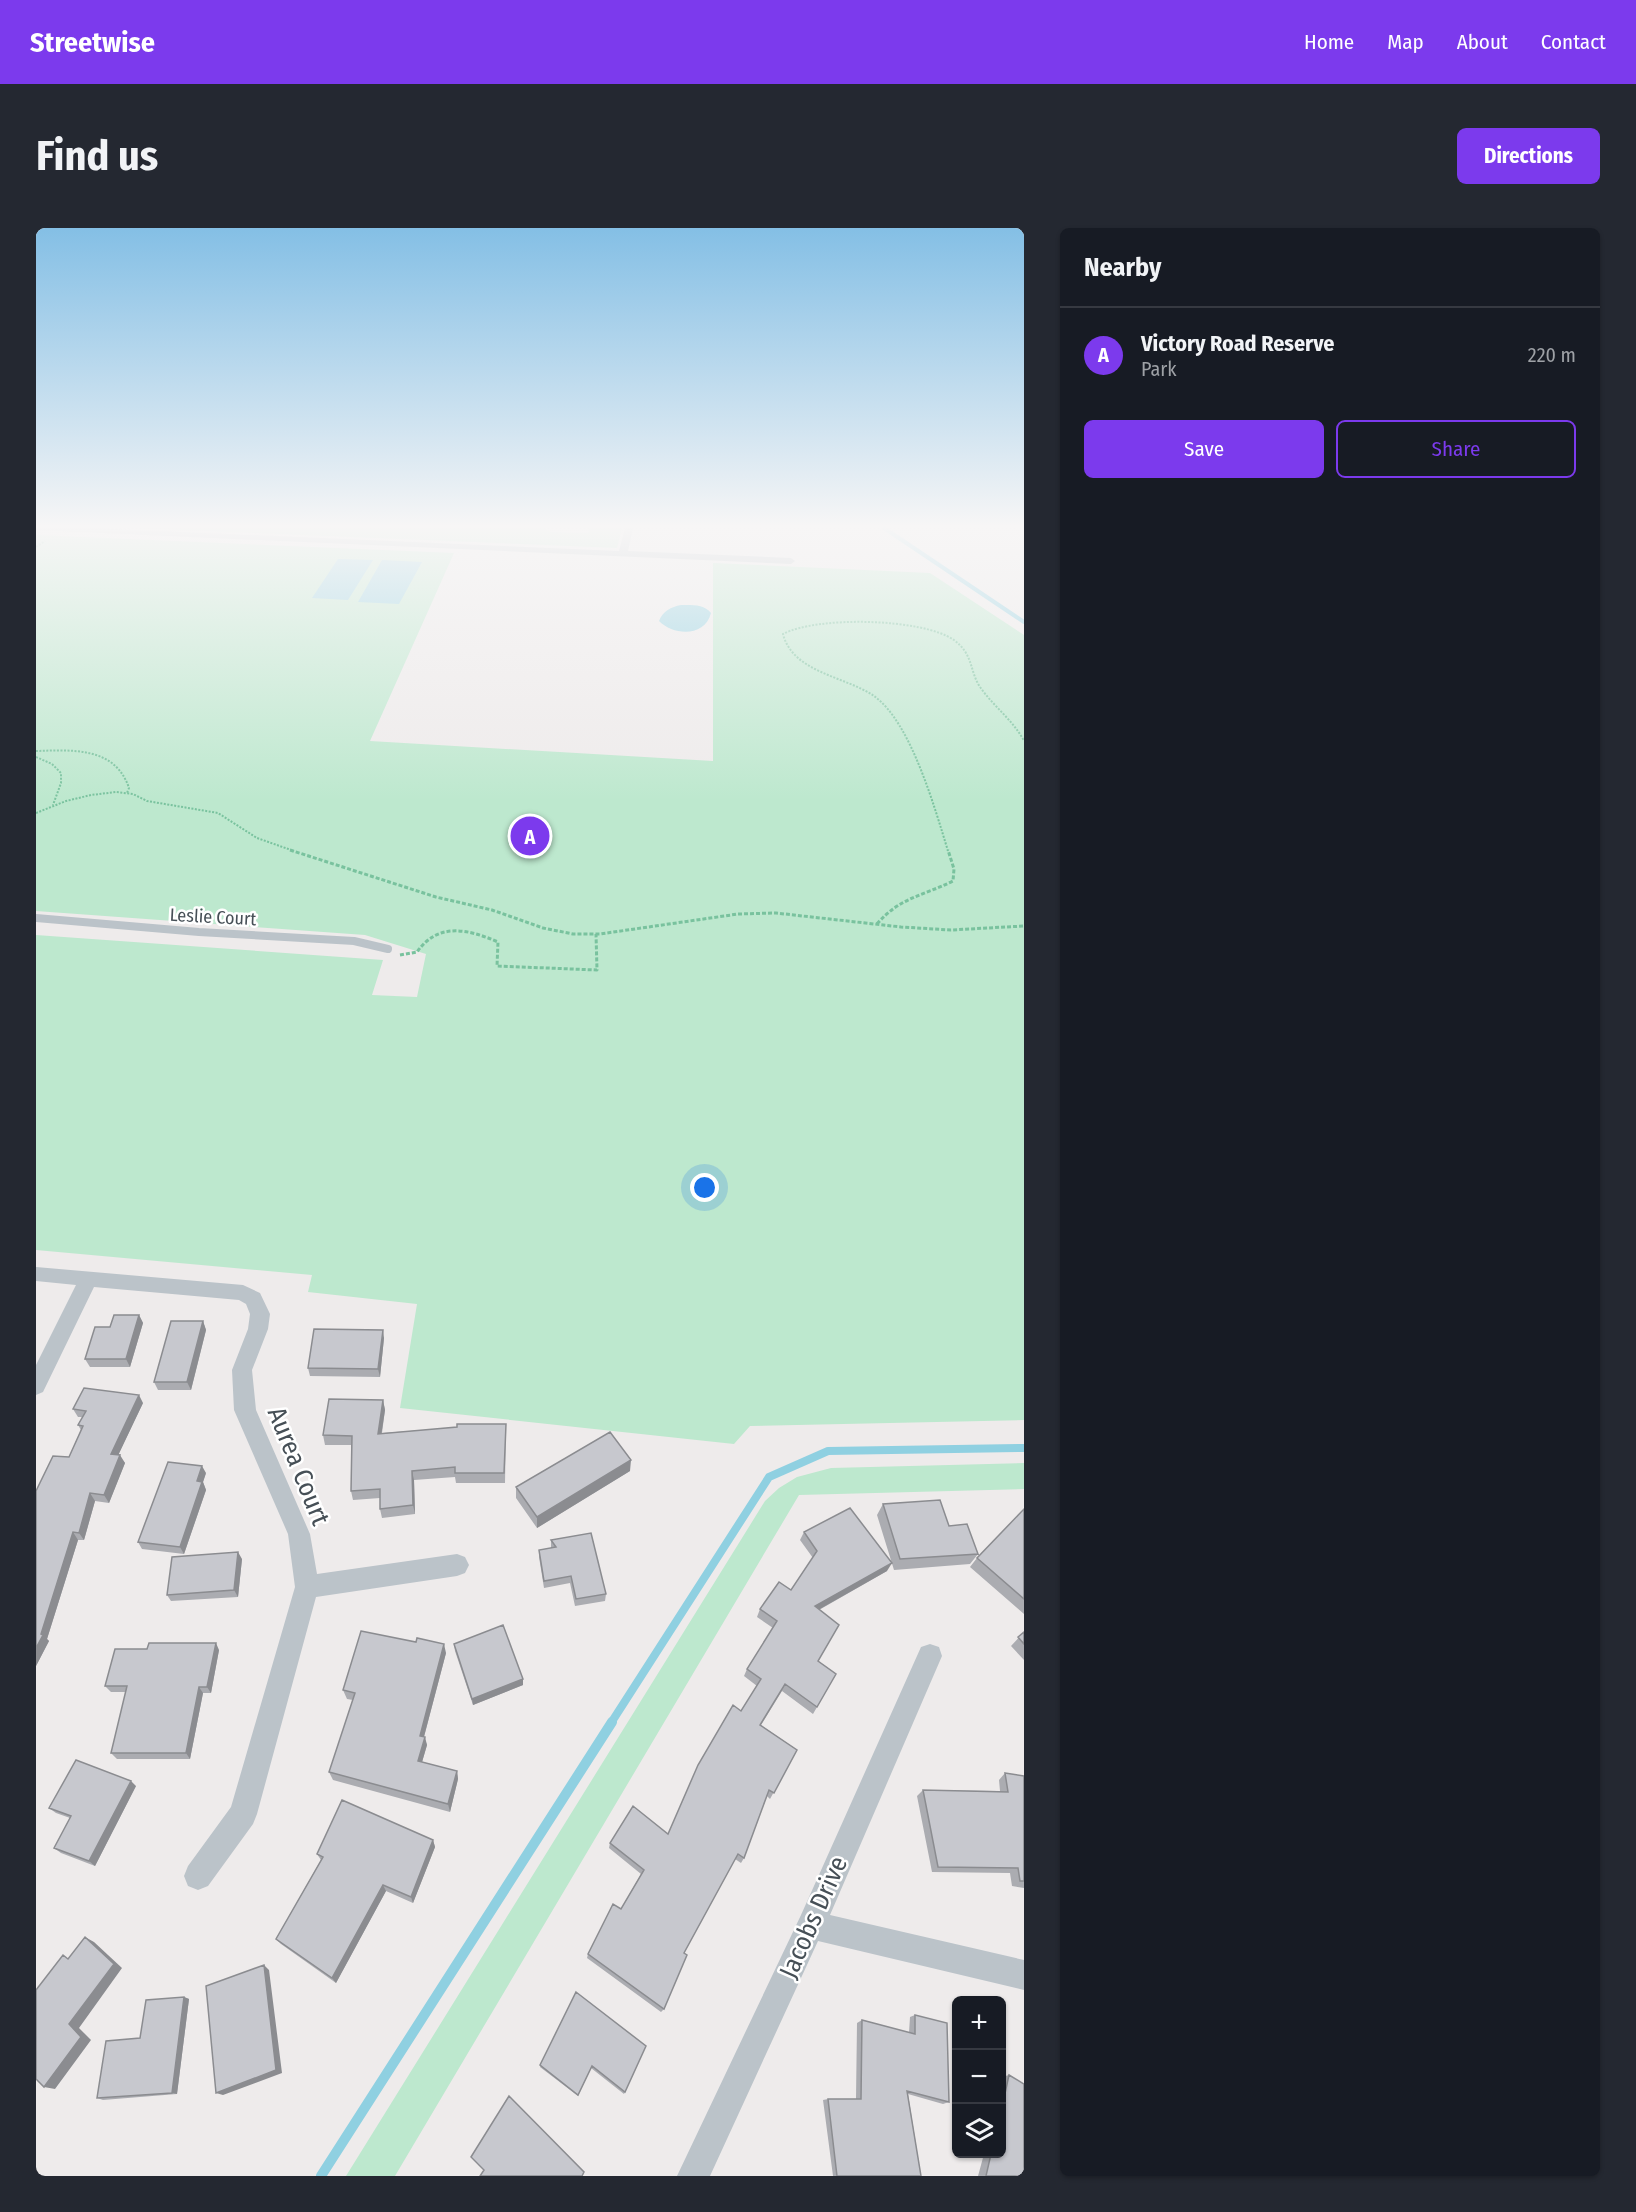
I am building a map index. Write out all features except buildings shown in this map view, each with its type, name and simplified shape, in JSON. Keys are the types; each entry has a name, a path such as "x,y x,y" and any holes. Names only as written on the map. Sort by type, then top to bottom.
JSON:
{"street":[{"name":"Aurea Court","path":"36,1274 243,1293 253,1299 258,1306 260,1320 242,1370 244,1410 299,1534 307,1587 243,1814 198,1876"},
{"path":"36,1386 88,1280"},
{"path":"307,1587 457,1565"},
{"name":"Jacobs Drive","path":"693,2176 810,1925 930,1656"},
{"path":"810,1925 1024,1975"}],"lane":[{"name":"Leslie Court","path":"36,918 188,932 354,941 388,948"}],"path":[{"path":"878,924 892,906 902,899 941,888 953,881 954,869 950,856 898,722 884,704 867,690 816,670 798,660 788,652 783,642 783,634 794,627 813,625 895,624 924,627 944,634 967,652 980,686 1014,724 1024,741"},
{"path":"36,751 75,750 99,754 110,761 128,783 127,793"},
{"path":"36,757 52,764 61,773 61,783 54,805"},
{"path":"36,813 54,805 91,795 127,793 169,806 218,813 257,838 436,897 492,910 543,928 573,934 596,934 738,914 787,914 951,930 1024,926"},
{"path":"388,948 403,956 417,952 430,936 465,930 483,934 498,942 497,966 597,970 596,934"}],"green space":[{"path":"36,619 425,619 370,741 713,761 713,619 1000,619 1024,635 1024,1420 750,1426 734,1444 400,1408 417,1304 308,1292 312,1275 36,1250 36,935 383,960 372,995 417,997 426,954 365,935 36,911"},
{"path":"1024,1463 1024,1489 799,1495 395,2176 346,2176 765,1501 779,1488 797,1477 831,1468"}],"water":[{"path":"660,619 709,619 696,630 688,632 665,626 659,621"}],"waterway":[{"path":"1019,619 1024,622"},
{"path":"611,1723 769,1477 828,1451 1024,1448"},
{"path":"321,2176 612,1722"}],"place":[{"name":"Victory Road Reserve","path":"530,836"}]}
